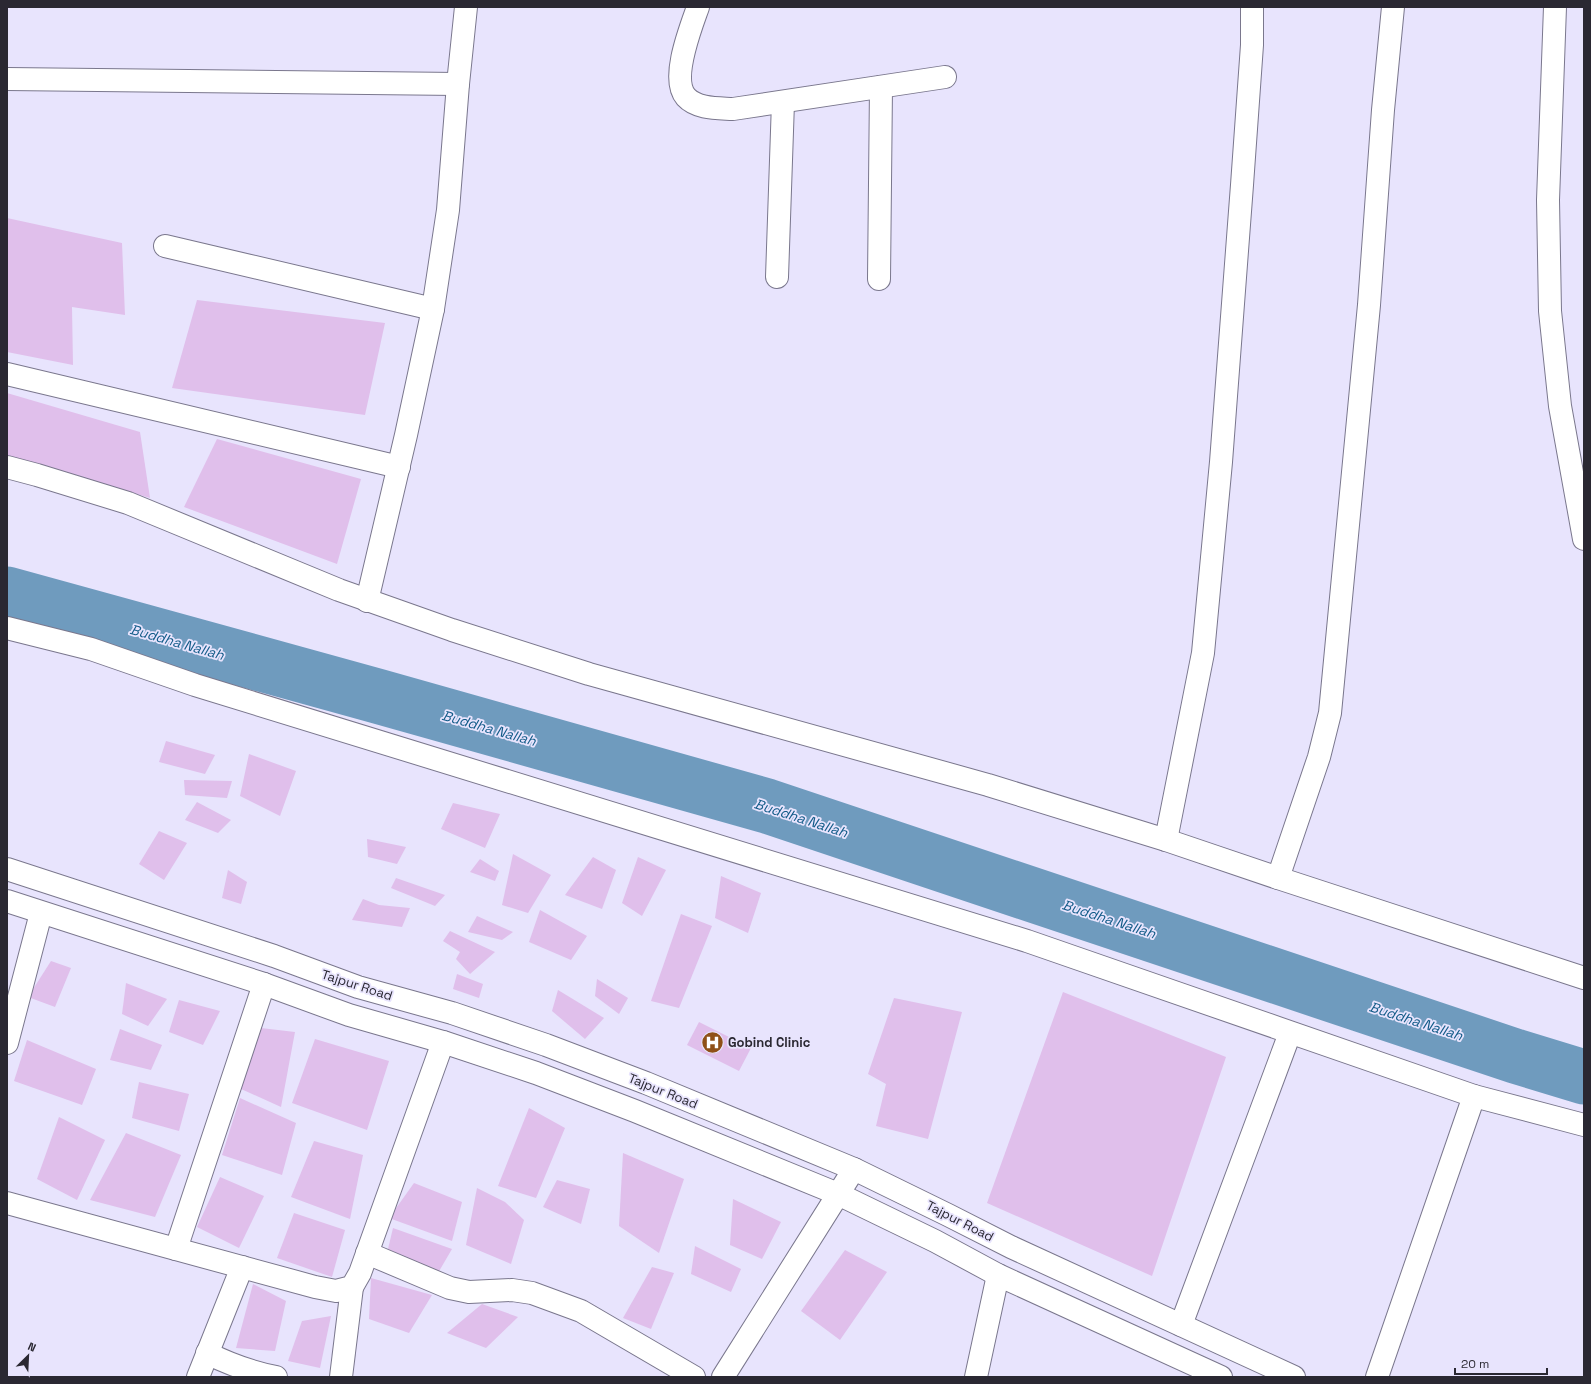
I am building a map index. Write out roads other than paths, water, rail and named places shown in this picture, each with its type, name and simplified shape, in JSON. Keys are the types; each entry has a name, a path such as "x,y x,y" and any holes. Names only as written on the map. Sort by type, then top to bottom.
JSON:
{"street":[{"path":"367,601 399,467 434,309 448,210 466,7"},
{"path":"698,7 686,44 680,72 681,86 686,97 696,103 710,108 733,109 945,77"},
{"path":"1166,840 1203,653 1228,375 1252,45 1252,7"},
{"path":"1278,878 1319,757 1330,713 1369,305 1383,110 1393,7"},
{"path":"1555,7 1548,200 1550,311 1560,406 1584,539"},
{"path":"7,79 458,84"},
{"path":"879,279 881,87"},
{"path":"777,277 783,102"},
{"path":"165,246 434,309"},
{"path":"7,374 399,467"},
{"path":"7,467 128,503 367,601 452,630 589,674 988,785 1166,840 1584,978"},
{"path":"7,628 91,648 195,684 1027,941 1474,1096 1584,1125"},
{"name":"Tajpur Road","path":"7,869 274,956 358,987 452,1014 546,1045 646,1084 854,1169 1011,1247 1294,1377"},
{"path":"7,901 264,984 349,1015 443,1042 536,1073 635,1111 838,1194 935,1241 998,1274 1213,1375"},
{"path":"7,1044 41,913"},
{"path":"176,1249 264,984"},
{"path":"1181,1325 1290,1033"},
{"path":"341,1377 352,1287 360,1273 443,1042"},
{"path":"1377,1377 1474,1096"},
{"path":"724,1377 854,1169"},
{"path":"7,1203 322,1289 336,1291 352,1287"},
{"path":"367,1253 450,1288 470,1292 512,1290 532,1293 581,1311 694,1377"},
{"path":"198,1377 242,1267"},
{"path":"976,1377 998,1274"},
{"path":"207,1353 226,1363 252,1373 276,1377"}],"waterway":[{"name":"Buddha Nallah","path":"7,594 767,806 1515,1056 1584,1077"}],"place":[{"name":"Gobind Clinic","path":"712,1042"}]}
